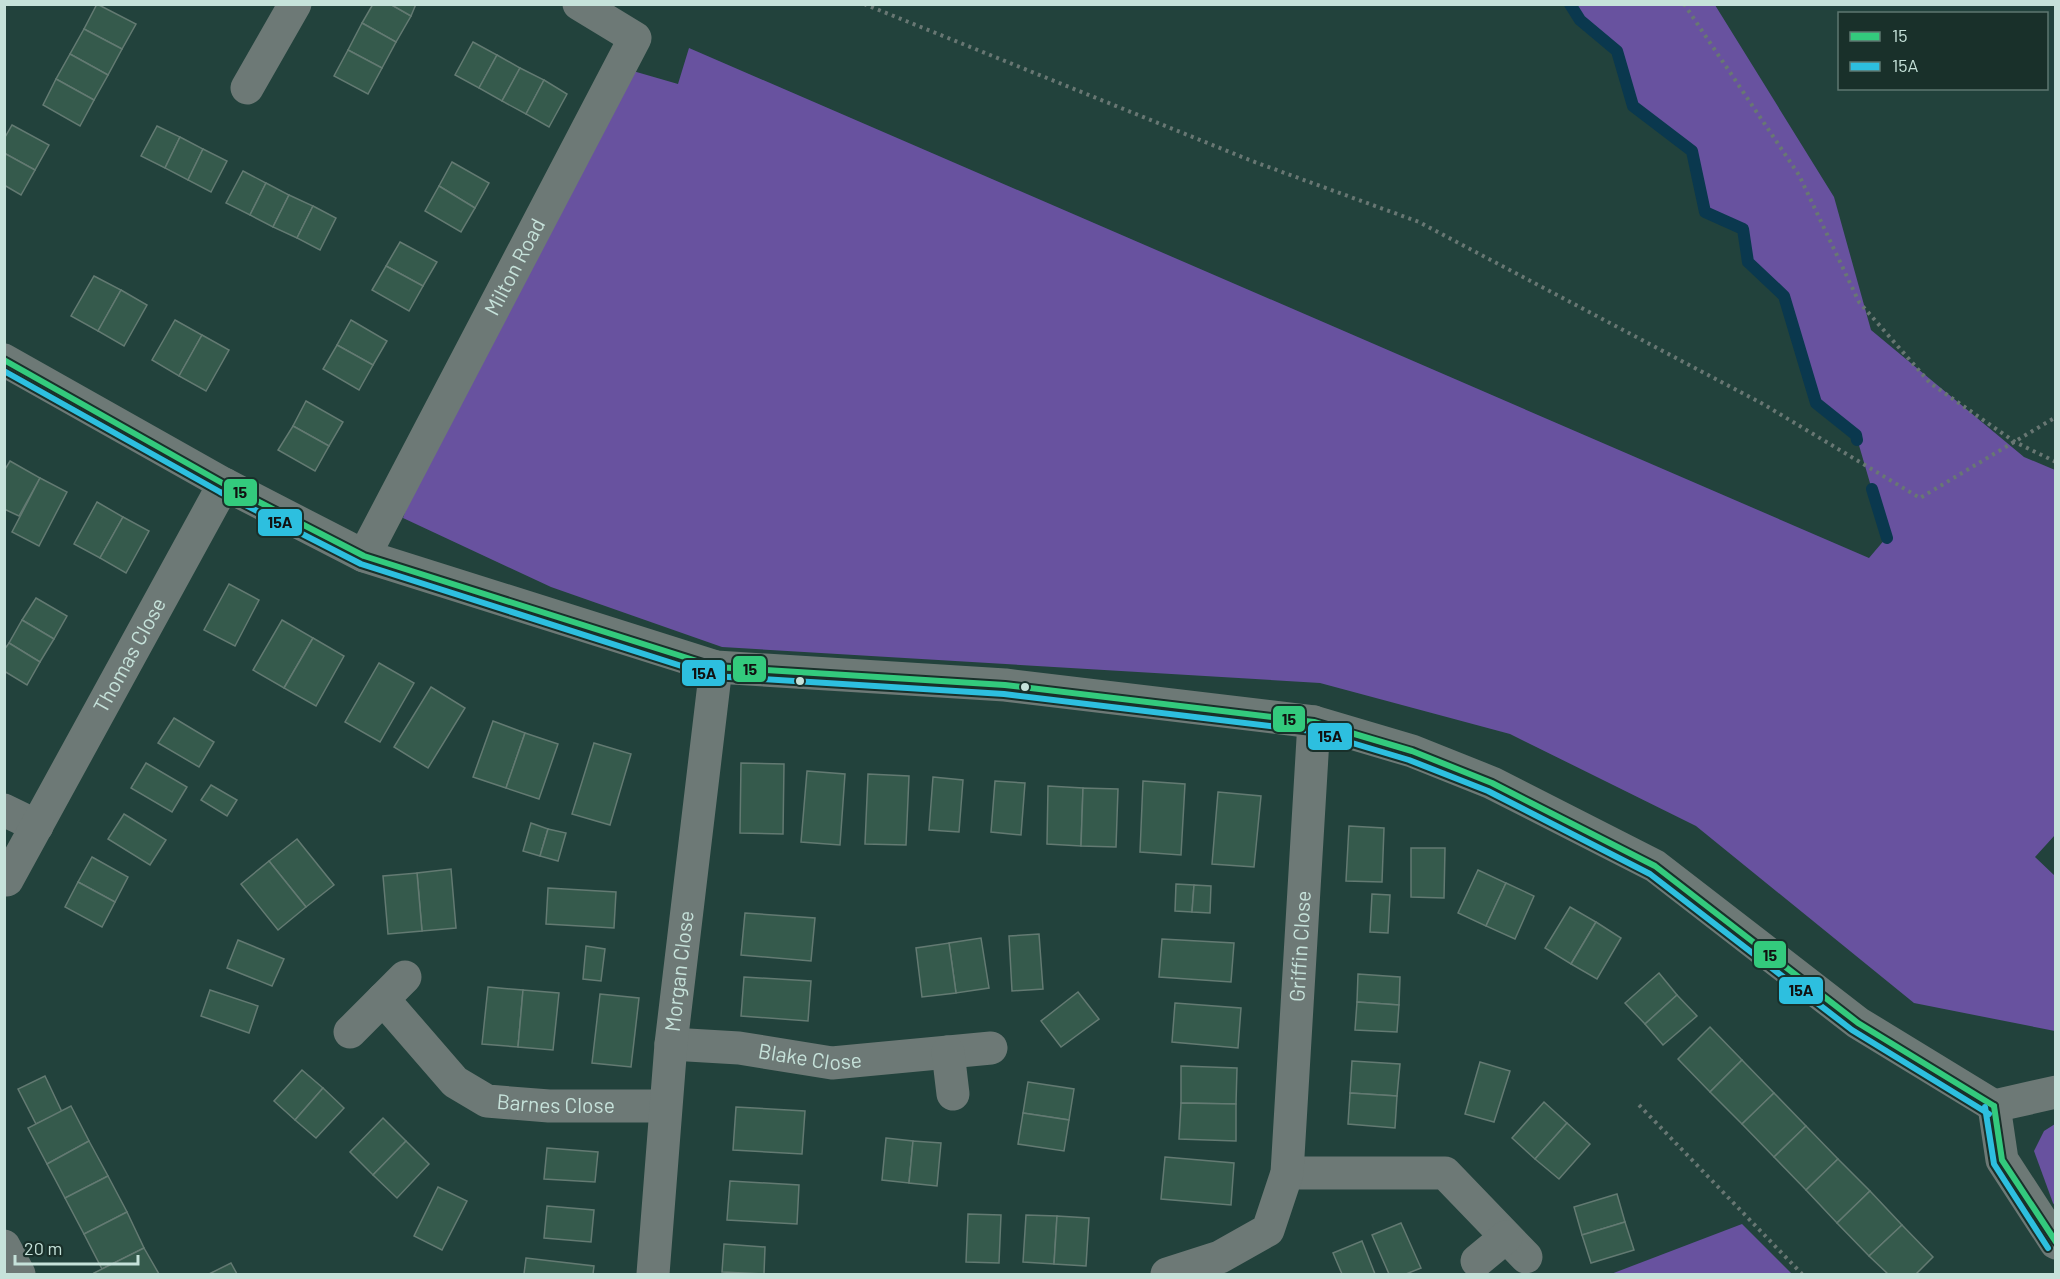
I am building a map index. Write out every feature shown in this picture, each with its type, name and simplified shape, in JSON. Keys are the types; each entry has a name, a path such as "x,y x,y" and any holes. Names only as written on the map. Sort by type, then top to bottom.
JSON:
{"street":[{"path":"247,88 296,4"},
{"name":"Milton Road","path":"364,556 635,38 579,4"},
{"path":"4,360 224,484 364,556 716,667 1005,685 1314,722 1412,751 1492,783 1655,866 1858,1023 1994,1106 2055,1092"},
{"name":"Thomas Close","path":"7,880 224,484"},
{"name":"Morgan Close","path":"652,1275 671,1044 716,667"},
{"name":"Griffin Close","path":"1167,1275 1220,1257 1268,1230 1287,1173 1314,722"},
{"path":"4,810 37,826"},
{"name":"Barnes Close","path":"350,1032 394,988 455,1083 488,1101 549,1106 665,1106"},
{"name":"Blake Close","path":"671,1044 739,1048 832,1063 991,1048"},
{"path":"948,1052 953,1094"},
{"path":"1994,1106 2002,1160 2055,1243"},
{"path":"1287,1173 1444,1173 1516,1247 1477,1261"},
{"path":"4,1246 19,1275"}],"path":[{"path":"864,4 1240,157 1419,222 1763,404 1920,498 2055,417"},
{"path":"1684,4 1799,175 1859,302 1930,383 2015,442 2055,462"},
{"path":"1639,1105 1802,1275"}],"shaded area":[{"path":"1570,5 1715,5 1834,197 1871,330 2024,457 2055,470 2055,835 2035,857 2055,876 2055,1031 1914,1003 1696,826 1510,734 1320,683 722,647 551,587 403,518 414,486 633,71 678,84 689,48 1869,558 1886,538 1856,435 1816,403 1784,296 1748,262 1742,229 1705,212 1692,151 1633,106 1617,51 1580,20"},
{"path":"2055,1124 2055,1206 2034,1151 2044,1131"},
{"path":"1742,1224 1792,1274 1611,1274"}],"building":[{"path":"97,4 136,24 122,49 84,29"},
{"path":"373,4 390,4 411,16 396,42 362,23"},
{"path":"390,4 416,4 411,16"},
{"path":"362,23 396,42 382,68 348,50"},
{"path":"84,29 122,49 108,75 70,54"},
{"path":"473,42 497,55 479,88 455,75"},
{"path":"348,50 382,68 368,94 334,76"},
{"path":"70,54 108,75 94,100 56,79"},
{"path":"497,55 520,68 502,101 479,88"},
{"path":"520,68 544,80 526,114 502,101"},
{"path":"56,79 94,100 80,126 43,105"},
{"path":"544,80 567,94 549,127 526,114"},
{"path":"12,125 49,145 35,170 4,153 4,139"},
{"path":"157,126 180,137 165,168 141,156"},
{"path":"180,137 203,149 188,180 165,168"},
{"path":"203,149 227,161 211,192 188,180"},
{"path":"4,153 35,170 21,195 4,185"},
{"path":"452,162 489,183 475,208 439,186"},
{"path":"243,171 266,183 250,215 226,203"},
{"path":"266,183 289,195 273,227 250,215"},
{"path":"439,186 475,208 461,232 425,211"},
{"path":"289,195 313,206 297,238 273,227"},
{"path":"313,206 336,218 320,250 297,238"},
{"path":"400,242 437,262 423,286 386,266"},
{"path":"386,266 423,286 409,311 372,290"},
{"path":"94,276 121,290 98,331 71,316"},
{"path":"121,290 147,305 124,346 98,331"},
{"path":"175,320 202,335 179,376 152,360"},
{"path":"351,320 387,341 373,365 337,345"},
{"path":"202,335 229,350 206,391 179,376"},
{"path":"337,345 373,365 359,390 323,369"},
{"path":"306,401 343,422 329,446 293,426"},
{"path":"293,426 329,446 315,471 278,450"},
{"path":"10,461 40,478 19,516 4,509 4,471"},
{"path":"40,478 67,492 39,546 12,532"},
{"path":"97,502 123,517 100,558 74,544"},
{"path":"123,517 149,531 126,573 100,558"},
{"path":"229,584 259,600 235,646 204,630"},
{"path":"36,598 67,616 54,639 22,620"},
{"path":"22,620 54,639 40,662 9,643"},
{"path":"282,620 313,638 284,688 253,670"},
{"path":"313,638 344,656 316,706 284,688"},
{"path":"9,643 40,662 27,685 4,671 4,650"},
{"path":"379,663 414,683 380,742 345,722"},
{"path":"431,687 465,708 428,768 394,747"},
{"path":"174,718 214,742 199,767 158,743"},
{"path":"493,721 525,733 506,788 473,777"},
{"path":"525,733 558,744 539,799 506,788"},
{"path":"594,743 631,754 610,825 572,814"},
{"path":"146,763 187,787 172,812 131,788"},
{"path":"741,763 784,764 783,834 740,833"},
{"path":"807,771 845,774 840,845 801,842"},
{"path":"868,774 909,776 906,845 865,844"},
{"path":"933,777 963,780 959,832 929,830"},
{"path":"995,781 1025,783 1021,835 991,832"},
{"path":"1143,781 1185,784 1181,855 1140,852"},
{"path":"211,785 237,800 227,816 201,800"},
{"path":"1048,786 1083,788 1081,846 1047,844"},
{"path":"1083,788 1118,789 1116,847 1081,846"},
{"path":"1218,792 1261,796 1254,867 1212,864"},
{"path":"124,814 166,840 150,865 108,839"},
{"path":"531,823 548,829 540,856 523,851"},
{"path":"1349,826 1384,828 1382,882 1346,881"},
{"path":"548,829 566,833 558,861 540,856"},
{"path":"297,839 334,885 306,907 269,861"},
{"path":"1411,848 1445,848 1444,898 1411,897"},
{"path":"92,857 128,877 115,902 78,882"},
{"path":"269,861 306,907 278,930 241,884"},
{"path":"451,869 456,928 422,931 417,873"},
{"path":"1478,870 1506,883 1486,926 1458,913"},
{"path":"417,873 422,931 388,934 383,876"},
{"path":"78,882 115,902 102,927 65,907"},
{"path":"1506,883 1534,896 1515,939 1486,926"},
{"path":"1176,884 1194,885 1192,912 1175,911"},
{"path":"1194,885 1211,886 1210,913 1192,912"},
{"path":"548,888 616,892 614,928 546,924"},
{"path":"1372,894 1390,895 1388,933 1370,932"},
{"path":"1570,907 1596,922 1571,964 1545,948"},
{"path":"745,913 815,918 811,961 741,955"},
{"path":"1596,922 1621,938 1597,979 1571,964"},
{"path":"1039,934 1043,989 1012,991 1009,936"},
{"path":"981,938 989,988 956,993 949,943"},
{"path":"1162,939 1234,943 1231,982 1159,977"},
{"path":"238,940 284,959 272,986 227,968"},
{"path":"949,943 956,993 922,997 916,948"},
{"path":"586,946 605,949 601,981 583,979"},
{"path":"1659,973 1677,995 1645,1024 1625,1003"},
{"path":"1358,974 1400,977 1399,1005 1357,1002"},
{"path":"744,977 811,981 808,1021 741,1016"},
{"path":"488,987 523,990 518,1047 482,1044"},
{"path":"210,990 258,1006 249,1033 201,1016"},
{"path":"523,990 559,993 553,1050 518,1047"},
{"path":"1078,992 1099,1019 1061,1047 1041,1021"},
{"path":"600,994 639,998 631,1067 592,1063"},
{"path":"1677,995 1697,1016 1663,1045 1645,1024"},
{"path":"1357,1002 1399,1005 1397,1032 1355,1030"},
{"path":"1175,1003 1241,1008 1238,1048 1172,1042"},
{"path":"1710,1027 1742,1060 1710,1092 1678,1059"},
{"path":"1742,1060 1774,1093 1742,1124 1710,1092"},
{"path":"1352,1061 1400,1064 1397,1096 1350,1093"},
{"path":"1480,1062 1510,1071 1494,1122 1465,1114"},
{"path":"1181,1066 1237,1068 1236,1104 1181,1103"},
{"path":"302,1070 323,1088 295,1120 274,1101"},
{"path":"45,1076 62,1112 36,1124 18,1089"},
{"path":"1028,1082 1074,1089 1069,1120 1023,1113"},
{"path":"323,1088 344,1108 316,1138 295,1120"},
{"path":"1350,1093 1397,1096 1395,1128 1348,1124"},
{"path":"1774,1093 1806,1126 1774,1157 1742,1124"},
{"path":"1544,1102 1567,1123 1535,1159 1512,1138"},
{"path":"1181,1103 1236,1104 1236,1141 1179,1139"},
{"path":"71,1106 89,1141 47,1164 28,1128"},
{"path":"736,1107 805,1111 802,1154 733,1150"},
{"path":"1023,1113 1069,1120 1064,1151 1018,1144"},
{"path":"383,1118 406,1141 373,1175 350,1152"},
{"path":"1567,1123 1590,1144 1559,1179 1535,1159"},
{"path":"1806,1126 1838,1159 1806,1190 1774,1157"},
{"path":"886,1138 913,1141 909,1183 882,1180"},
{"path":"89,1141 108,1176 65,1198 47,1164"},
{"path":"406,1141 429,1164 397,1198 373,1175"},
{"path":"913,1141 941,1143 937,1186 909,1183"},
{"path":"547,1148 598,1152 595,1182 544,1179"},
{"path":"1165,1157 1234,1163 1231,1205 1161,1199"},
{"path":"1838,1159 1870,1191 1837,1223 1806,1190"},
{"path":"108,1176 127,1212 84,1234 65,1198"},
{"path":"730,1181 799,1185 797,1224 727,1220"},
{"path":"438,1187 467,1201 442,1250 414,1236"},
{"path":"1870,1191 1902,1225 1869,1256 1837,1223"},
{"path":"1617,1194 1625,1222 1582,1235 1574,1207"},
{"path":"547,1206 594,1210 591,1242 544,1238"},
{"path":"127,1212 144,1248 102,1269 84,1234"},
{"path":"968,1214 1001,1215 999,1263 966,1262"},
{"path":"1026,1215 1057,1216 1054,1264 1023,1262"},
{"path":"1057,1216 1089,1218 1086,1266 1054,1264"},
{"path":"1625,1222 1634,1250 1591,1263 1582,1235"},
{"path":"1401,1223 1421,1268 1406,1274 1389,1274 1372,1235"},
{"path":"1902,1225 1933,1257 1916,1274 1888,1274 1869,1256"},
{"path":"1362,1241 1375,1274 1342,1274 1333,1253"},
{"path":"724,1244 765,1247 764,1274 722,1272"},
{"path":"144,1248 159,1274 94,1273"},
{"path":"526,1258 594,1266 593,1274 524,1274"},
{"path":"231,1263 237,1274 209,1274"}],"waterway":[{"path":"1570,4 1580,20 1617,51 1633,106 1692,151 1705,212 1743,229 1748,262 1784,296 1816,403 1856,435 1857,440"},
{"path":"1872,489 1887,538"}],"transit line":[{"name":"15","path":"4,360 224,484 364,556 716,667 1005,685 1314,722 1412,751 1492,783 1655,866 1858,1023 1994,1106"},
{"name":"15A","path":"4,371 220,492 361,564 713,676 1004,694 1312,731 1409,760 1488,791 1650,874 1852,1030 1989,1114"},
{"name":"15","path":"1994,1106 2002,1160 2056,1242"},
{"name":"15A","path":"1985,1107 1994,1164 2048,1248"}]}
